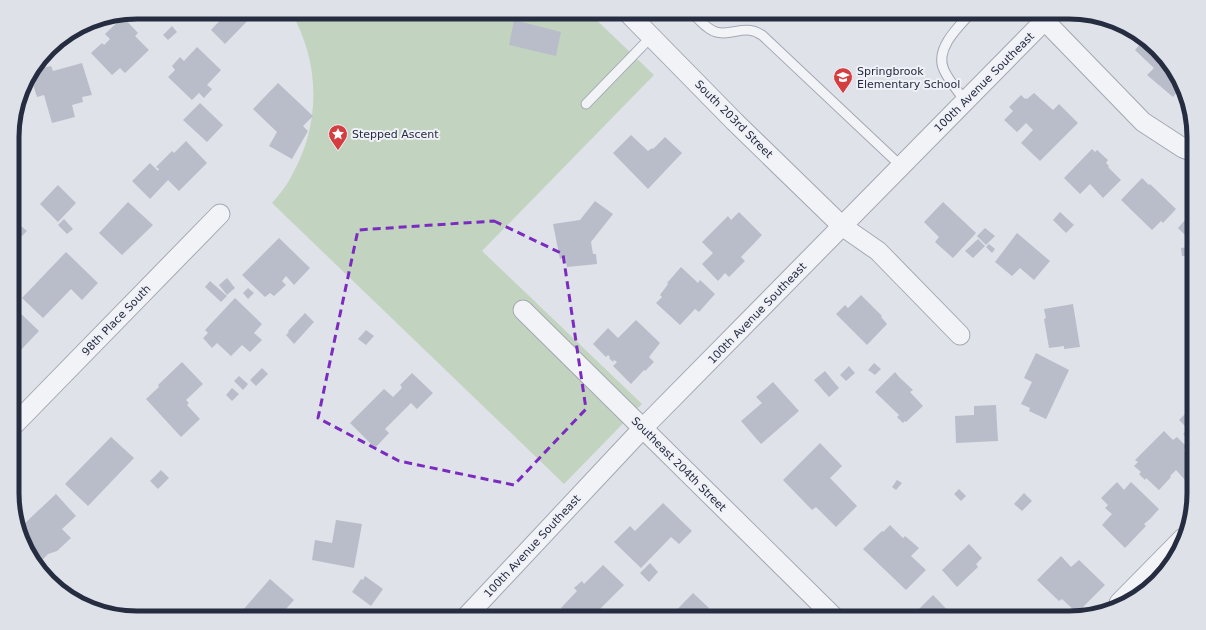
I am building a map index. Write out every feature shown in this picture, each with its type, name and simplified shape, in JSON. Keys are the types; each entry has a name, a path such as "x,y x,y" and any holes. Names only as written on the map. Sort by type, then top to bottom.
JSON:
{"street":[{"name":"South 203rd Street","path":"634,19 735,122 842,226 878,251 960,335"},
{"name":"100th Avenue Southeast","path":"472,611 643,428 1046,19"},
{"path":"1052,19 1142,122 1187,150"},
{"name":"98th Place South","path":"19,420 220,214"},
{"name":"Southeast 204th Street","path":"523,310 828,611"},
{"path":"1126,596 1173,548"}],"lane":[{"path":"698,19 715,32 730,33 748,30 762,35 901,166"},
{"path":"965,101 943,70 943,54 950,36 966,19"},
{"path":"586,104 651,36"}],"highlighted area":[{"path":"494,221 563,254 586,409 514,485 399,461 318,418 358,230"}],"green space":[{"path":"295,19 595,19 654,75 482,251 642,404 564,484 272,203 289,181 302,154 309,134 312,113 312,72 301,31"}],"building":[{"path":"221,19 249,19 225,44 211,30"},
{"path":"119,20 125,20 138,33 135,36 149,50 125,73 120,68 112,75 91,53 102,43 104,45 110,39 105,34"},
{"path":"514,20 561,32 556,56 509,45"},
{"path":"172,26 177,32 168,40 163,35"},
{"path":"1141,44 1158,59 1178,92 1173,97 1147,75 1154,68 1135,50"},
{"path":"197,47 221,70 207,85 212,89 204,98 199,93 192,100 168,77 175,70 172,66 180,57 184,61"},
{"path":"82,63 92,95 82,97 83,102 72,105 75,117 52,123 44,95 37,97 32,83 41,68 51,66 53,71"},
{"path":"278,83 313,116 303,126 308,131 292,159 269,146 277,132 253,109"},
{"path":"1034,93 1053,110 1059,104 1078,123 1040,161 1021,143 1033,130 1026,123 1017,132 1004,120 1013,111 1009,107 1021,95 1027,99"},
{"path":"200,103 223,125 207,142 183,120"},
{"path":"631,135 648,151 652,148 653,149 665,137 682,153 648,189 613,153"},
{"path":"186,141 207,163 179,191 168,180 150,199 132,181 150,163 158,171 159,169 156,167 172,151 174,153"},
{"path":"1092,149 1095,152 1097,150 1108,160 1106,163 1109,166 1108,167 1121,180 1103,198 1090,184 1080,194 1064,178"},
{"path":"1142,178 1176,209 1163,223 1161,221 1152,230 1121,200"},
{"path":"58,185 76,203 58,222 40,204"},
{"path":"595,201 613,214 591,242 593,254 596,254 597,264 567,267 565,257 560,259 553,224 580,220"},
{"path":"128,202 153,225 122,255 99,233"},
{"path":"943,202 976,233 953,258 935,242 939,237 924,222"},
{"path":"739,212 762,235 741,257 745,261 729,277 725,273 718,281 702,264 713,253 702,242 728,216 731,220"},
{"path":"1060,212 1074,225 1066,233 1053,220"},
{"path":"1187,218 1187,237 1178,228"},
{"path":"64,219 73,229 67,234 58,225"},
{"path":"21,226 27,231 19,239 19,228"},
{"path":"985,228 995,236 986,245 977,236"},
{"path":"1017,233 1050,261 1034,280 1020,268 1012,276 995,262"},
{"path":"279,238 310,268 294,285 286,276 282,281 286,285 274,296 270,293 265,297 242,275"},
{"path":"978,239 985,246 973,258 965,251"},
{"path":"989,244 995,249 992,253 986,247"},
{"path":"1187,247 1187,256 1182,256 1181,248"},
{"path":"66,252 98,283 82,300 71,289 43,318 22,298"},
{"path":"681,267 698,283 700,280 715,294 699,312 695,309 680,325 656,303 662,297 660,295 668,284 667,283"},
{"path":"227,278 235,288 227,295 219,285"},
{"path":"210,281 227,296 221,302 205,287"},
{"path":"248,288 254,293 248,299 243,293"},
{"path":"861,295 882,316 881,317 887,324 867,345 836,314 845,305 848,308"},
{"path":"235,298 262,324 254,333 262,340 250,352 242,345 231,356 217,343 212,348 203,338 208,333 205,330"},
{"path":"1073,304 1080,347 1064,349 1064,346 1049,348 1044,319 1046,318 1044,309"},
{"path":"19,312 39,331 19,352"},
{"path":"305,313 314,322 294,344 286,335"},
{"path":"636,320 660,343 649,357 654,362 631,384 613,366 617,362 614,360 613,362 608,355 606,357 593,344 608,328 618,338"},
{"path":"366,330 374,336 366,345 358,339"},
{"path":"1036,353 1069,370 1046,419 1029,411 1030,408 1021,404 1032,382 1024,378"},
{"path":"182,362 203,384 186,400 189,403 187,405 200,419 181,437 146,399"},
{"path":"874,363 881,369 875,375 868,370"},
{"path":"849,366 855,373 846,381 840,375"},
{"path":"262,368 268,374 256,386 250,380"},
{"path":"825,371 839,388 829,397 814,380"},
{"path":"895,372 913,390 910,392 923,406 903,423 897,417 899,415 875,392"},
{"path":"412,373 433,393 417,409 411,403 385,429 389,433 375,448 350,423 384,389 393,397 401,389 402,387 400,385"},
{"path":"239,376 248,384 243,390 234,381"},
{"path":"773,382 799,411 761,444 741,421 762,403 756,397"},
{"path":"232,388 239,394 232,401 226,395"},
{"path":"996,405 998,441 956,443 955,416 974,415 974,406"},
{"path":"1187,412 1187,428 1179,420"},
{"path":"1187,430 1187,438 1183,434"},
{"path":"1164,431 1173,440 1177,437 1187,447 1184,450 1187,453 1187,478 1185,480 1176,470 1159,490 1146,478 1145,480 1139,474 1141,472 1134,466 1138,462 1135,460"},
{"path":"111,437 134,458 88,506 65,484"},
{"path":"820,443 842,466 830,478 857,506 836,527 816,507 812,510 783,480"},
{"path":"161,470 169,478 158,489 150,481"},
{"path":"897,480 902,483 896,490 892,487"},
{"path":"1117,482 1124,490 1131,482 1159,509 1144,524 1146,526 1125,548 1102,525 1112,514 1105,508 1108,505 1101,498"},
{"path":"959,489 966,496 961,501 954,494"},
{"path":"1024,493 1032,501 1022,511 1014,504"},
{"path":"56,494 76,516 62,529 71,538 57,551 48,554 43,559 39,559 28,538 23,521 25,523"},
{"path":"663,503 692,531 679,544 671,537 641,568 614,542 630,526 635,531"},
{"path":"336,520 362,524 354,568 312,560 315,540 332,543"},
{"path":"890,525 903,538 905,536 919,548 911,556 926,570 906,590 863,549"},
{"path":"969,544 982,558 976,564 978,567 957,587 942,570"},
{"path":"1061,556 1071,567 1079,560 1105,585 1079,611 1075,611 1062,599 1059,601 1037,580"},
{"path":"650,563 658,572 649,582 640,573"},
{"path":"603,565 624,585 598,611 564,611 561,608 577,591 574,588 582,581 584,584"},
{"path":"365,576 383,589 371,606 352,592 361,579 363,580"},
{"path":"270,579 294,600 284,611 242,611"},
{"path":"693,593 709,608 706,611 676,611"},
{"path":"933,595 948,611 917,611"}],"place":[{"name":"Springbrook Elementary School","path":"843,94"},
{"name":"Stepped Ascent","path":"338,151"}]}
